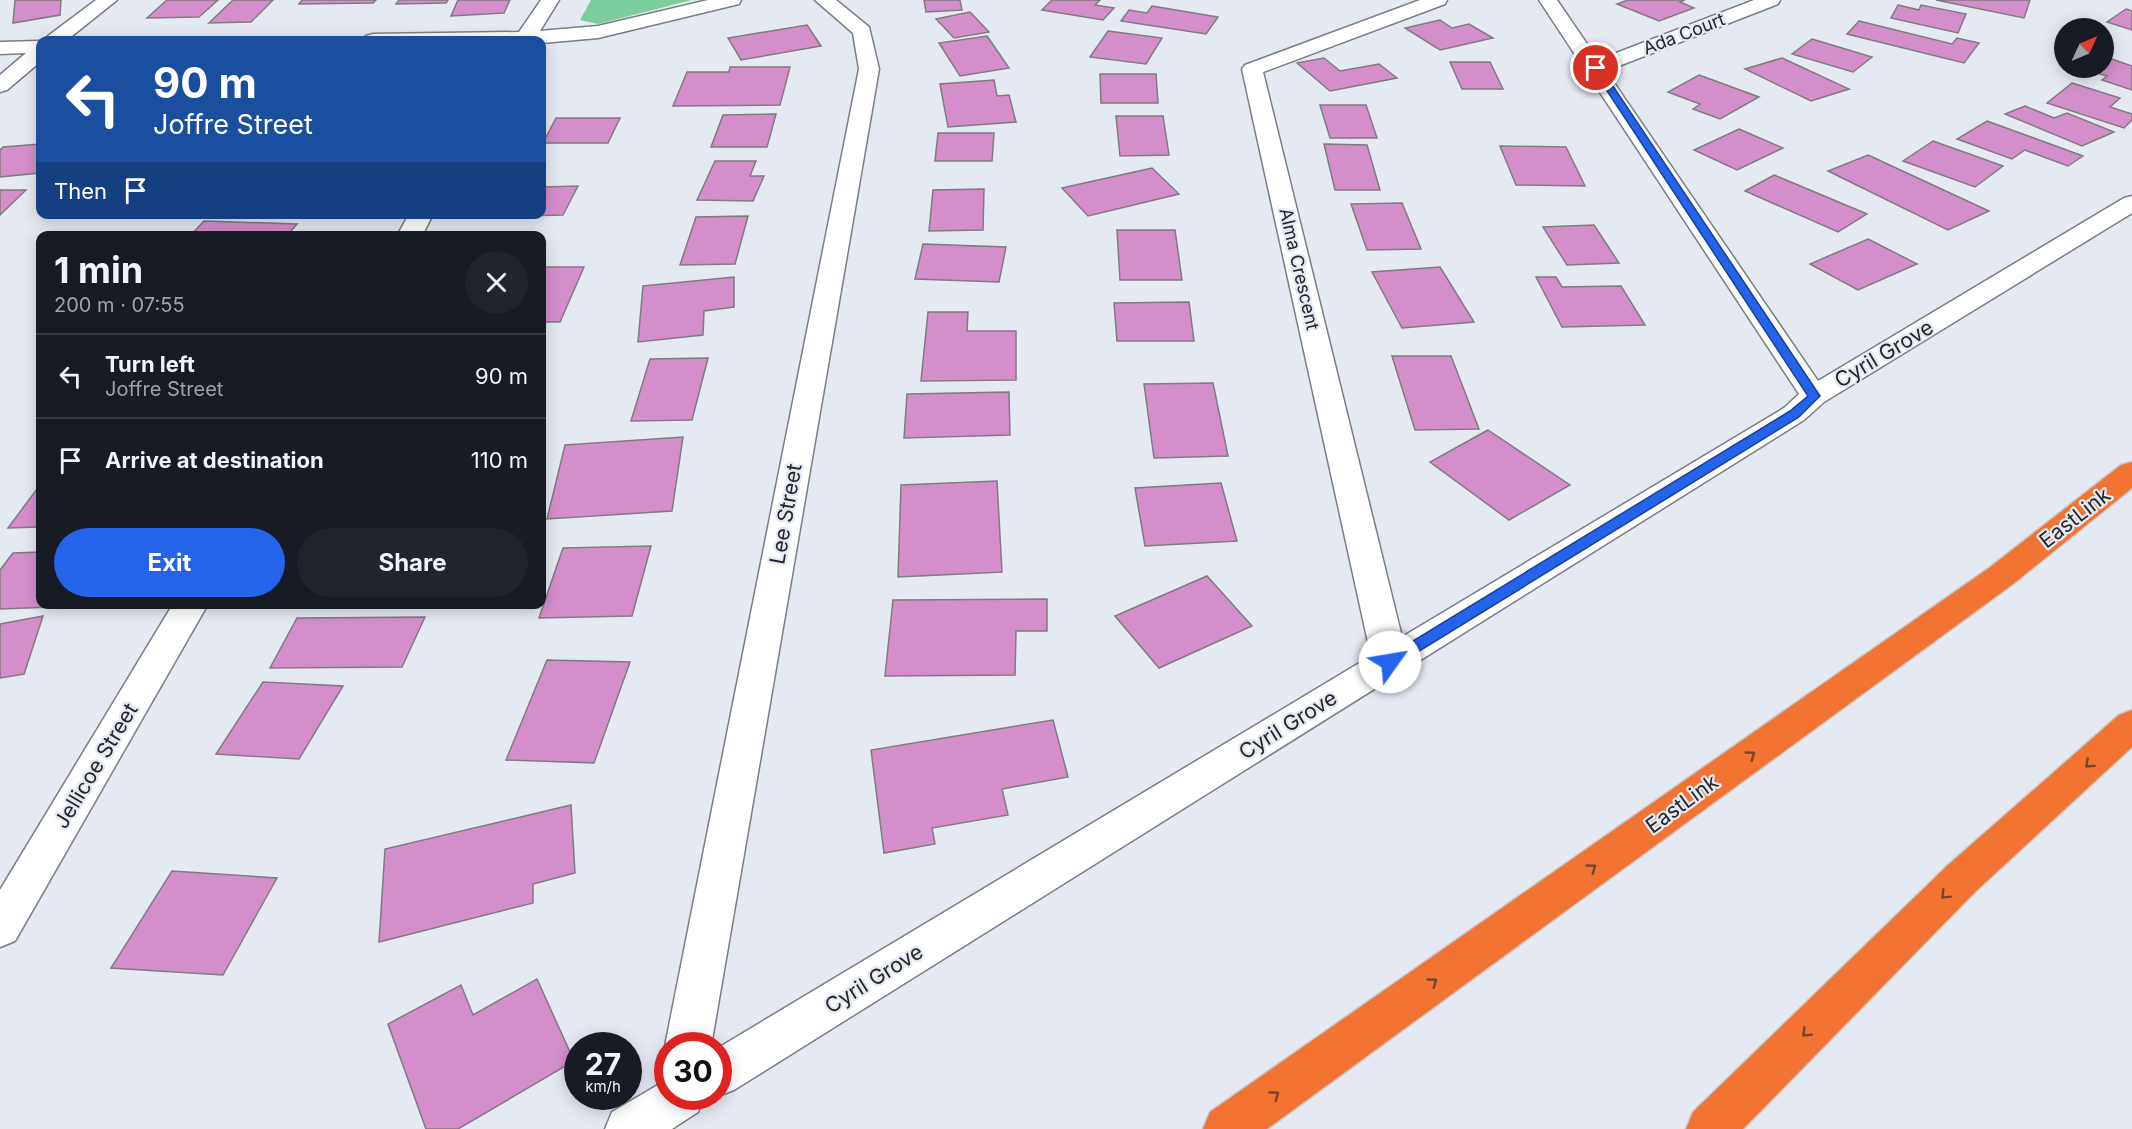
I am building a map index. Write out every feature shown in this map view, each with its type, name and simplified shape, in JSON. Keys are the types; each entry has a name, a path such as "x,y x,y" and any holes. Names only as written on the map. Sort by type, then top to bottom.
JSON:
{"highway":[{"name":"EastLink","path":"1227,1129 2001,576 2132,472"},
{"path":"1710,1129 1961,879 2132,725"}],"street":[{"path":"60,36 108,0"},
{"path":"527,36 550,0"},
{"path":"546,37 598,32 732,0"},
{"name":"Lee Street","path":"691,1032 869,69 862,31 824,0"},
{"name":"Alma Crescent","path":"1390,662 1252,69 1438,0"},
{"path":"1548,0 1596,68 1814,396"},
{"name":"Ada Court","path":"1596,68 1771,0"},
{"path":"0,48 36,47"},
{"path":"0,86 36,55"},
{"name":"Cyril Grove","path":"732,1065 1794,414 1814,396 2132,204"},
{"name":"Jellicoe Street","path":"0,928 188,609"},
{"path":"629,1129 659,1110"}],"green space":[{"path":"591,0 692,0 598,24 580,20"}],"building":[{"path":"15,0 61,0 60,15 13,23"},
{"path":"167,0 218,0 199,17 147,18"},
{"path":"233,0 273,0 251,22 209,23"},
{"path":"302,0 376,0 373,3 299,4"},
{"path":"399,0 448,0 446,3 396,4"},
{"path":"458,0 510,0 504,13 451,16"},
{"path":"924,0 960,0 962,10 926,12"},
{"path":"1052,0 1100,0 1095,5 1114,8 1103,20 1042,10"},
{"path":"1628,0 1685,0 1680,2 1694,8 1659,21 1617,4"},
{"path":"1936,0 2030,0 2024,18"},
{"path":"1898,5 1919,10 1921,5 1966,14 1958,33 1891,18"},
{"path":"1152,6 1218,17 1206,34 1121,21 1129,10 1147,13"},
{"path":"2126,9 2132,11 2132,30 2114,24 2113,18"},
{"path":"970,12 989,32 954,38 936,19"},
{"path":"1440,20 1452,28 1469,24 1493,38 1440,50 1405,28"},
{"path":"1859,21 1952,44 1957,38 1979,43 1964,63 1847,34"},
{"path":"807,25 821,46 741,60 728,38"},
{"path":"1108,31 1162,38 1146,64 1090,57"},
{"path":"987,36 1009,68 960,76 939,43"},
{"path":"1812,39 1872,57 1853,72 1792,54"},
{"path":"1324,58 1340,71 1379,64 1397,78 1330,91 1297,63"},
{"path":"1782,58 1849,89 1811,101 1745,69"},
{"path":"2114,60 2132,66 2132,90 2102,80 2114,78"},
{"path":"1450,62 1490,62 1503,89 1462,89"},
{"path":"730,67 790,67 780,105 673,106 687,72 729,72"},
{"path":"1100,74 1156,74 1158,103 1101,103"},
{"path":"1699,75 1759,97 1720,119 1693,109 1700,104 1668,92"},
{"path":"994,80 997,96 1009,95 1016,122 948,127 940,84"},
{"path":"2072,83 2120,98 2110,107 2132,114 2132,120 2124,128 2047,103"},
{"path":"1320,105 1366,105 1377,138 1330,138"},
{"path":"2025,106 2054,118 2067,113 2114,132 2082,146 2005,114"},
{"path":"776,114 767,147 711,147 723,115"},
{"path":"1116,116 1163,116 1169,155 1120,156"},
{"path":"556,118 620,118 608,143 546,143 546,137"},
{"path":"1987,121 2083,156 2068,166 2025,150 2012,159 1957,139"},
{"path":"1739,129 1783,148 1737,170 1694,150"},
{"path":"938,133 994,133 992,161 935,161"},
{"path":"1933,141 2003,166 1975,187 1903,161"},
{"path":"36,144 36,173 0,177 0,150 3,147"},
{"path":"1324,144 1367,145 1380,190 1335,190"},
{"path":"1500,146 1566,147 1585,186 1516,185"},
{"path":"1868,155 1989,211 1948,230 1828,171"},
{"path":"715,161 756,161 750,176 764,176 753,201 697,200"},
{"path":"1152,168 1179,194 1088,216 1062,188"},
{"path":"1774,175 1867,214 1838,232 1745,191"},
{"path":"578,186 563,215 546,215 546,187"},
{"path":"984,189 983,230 929,231 933,190"},
{"path":"0,190 26,190 0,215"},
{"path":"1402,203 1421,249 1367,250 1351,204"},
{"path":"748,216 735,264 680,265 696,217"},
{"path":"204,221 297,224 291,231 195,231"},
{"path":"1594,225 1619,263 1567,265 1543,227"},
{"path":"1117,230 1175,230 1182,280 1120,280"},
{"path":"1868,239 1917,264 1858,290 1810,264"},
{"path":"923,244 1006,247 999,282 915,279"},
{"path":"546,267 584,267 560,322 546,322"},
{"path":"1440,267 1474,322 1402,328 1372,272"},
{"path":"734,277 734,307 704,311 703,335 638,342 643,286"},
{"path":"1536,277 1556,277 1562,287 1621,286 1645,325 1562,327"},
{"path":"1189,302 1194,341 1117,341 1114,303"},
{"path":"928,312 968,312 967,331 1016,331 1016,380 921,381"},
{"path":"1392,356 1451,356 1479,429 1415,430"},
{"path":"708,358 692,420 631,421 650,359"},
{"path":"1213,383 1228,456 1154,458 1144,384"},
{"path":"1009,392 1010,435 904,438 907,394"},
{"path":"1488,430 1570,485 1509,520 1430,462"},
{"path":"683,437 672,511 547,519 565,445"},
{"path":"997,481 1002,572 898,577 901,485"},
{"path":"1221,483 1237,541 1145,546 1135,488"},
{"path":"36,490 36,527 8,528"},
{"path":"651,546 632,616 539,618 542,609 546,609 546,598 563,548"},
{"path":"36,552 36,608 0,609 0,570 13,553"},
{"path":"1207,576 1252,626 1159,668 1115,616"},
{"path":"1047,599 1047,631 1016,631 1015,675 885,676 893,600"},
{"path":"43,616 24,674 0,678 0,624"},
{"path":"425,617 402,667 270,668 297,618"},
{"path":"547,660 630,662 594,763 506,760"},
{"path":"263,682 343,686 299,759 216,754"},
{"path":"1053,720 1068,777 1002,789 1008,815 932,828 935,844 884,853 871,750"},
{"path":"571,805 575,873 533,884 533,903 379,942 385,849"},
{"path":"172,871 277,878 223,975 111,968"},
{"path":"537,979 564,1039 564,1067 458,1129 426,1129 388,1024 461,985 473,1015"}],"route":[{"path":"1390,662 1794,414 1814,396 1596,68"}]}
